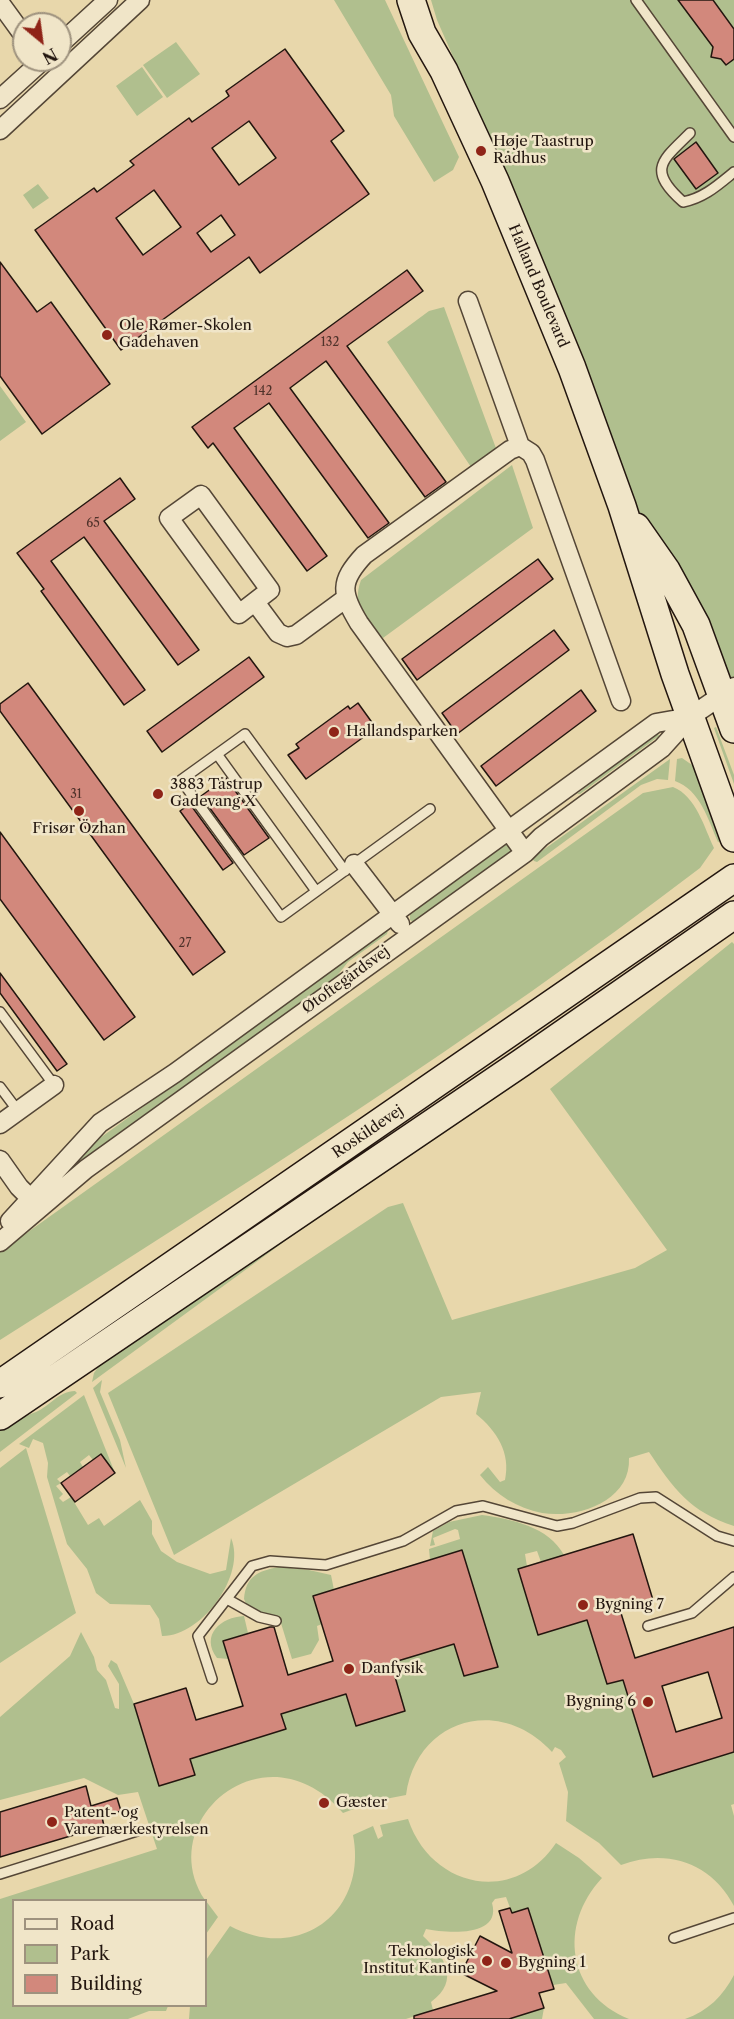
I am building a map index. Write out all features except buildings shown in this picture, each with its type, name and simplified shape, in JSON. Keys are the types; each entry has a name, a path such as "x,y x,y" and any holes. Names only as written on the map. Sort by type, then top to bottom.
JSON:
{"main road":[{"name":"Halland Boulevard","path":"411,0 422,33 444,71 495,182 572,368 622,506 690,717 734,838"},
{"name":"Halland Boulevard","path":"426,0 444,71"},
{"name":"Halland Boulevard","path":"622,506 666,570 696,625 728,691 734,729"},
{"name":"Roskildevej","path":"0,1384 734,878"},
{"name":"Roskildevej","path":"0,1416 521,1063 734,915"}],"street":[{"path":"72,33 108,0"},
{"path":"0,130 140,0"},
{"path":"0,3 12,20"},
{"path":"0,99 31,72"},
{"path":"468,301 520,446 531,453 535,460 621,700"},
{"path":"520,446 510,450 364,555 351,570 345,584 345,599 359,623 525,853"},
{"path":"201,495 270,590 255,602 239,614 170,518 201,495"},
{"path":"255,602 278,633 287,637 296,635 345,599"},
{"name":"Øtoftegårdsvej","path":"0,1230 525,853 541,837 666,745 690,717 728,691"},
{"name":"Øtoftegårdsvej","path":"0,1242 36,1204 100,1123 175,1073 656,723 690,717"},
{"path":"350,867 408,935"},
{"path":"0,1124 54,1085"},
{"path":"0,1160 36,1204"}],"lane":[{"path":"636,0 734,137"},
{"path":"690,133 666,154 662,167 664,180 683,202 704,195 734,172"},
{"path":"350,867 245,734 181,780 281,917 316,891 350,867 430,809"},
{"path":"217,754 316,891"},
{"path":"0,1012 54,1085"},
{"path":"0,1087 18,1111"},
{"path":"212,1679 198,1636 252,1566 270,1561 326,1565 403,1541 456,1511 483,1506 557,1526 573,1523 640,1498 656,1497 717,1536 734,1541"},
{"path":"648,1626 692,1613 734,1577"},
{"path":"227,1599 259,1617 276,1621"},
{"path":"0,1874 137,1831"},
{"path":"674,1938 734,1918"}],"green space":[{"path":"334,0 385,0 459,157 453,170 434,182 394,116 391,95"},
{"path":"431,0 734,0 734,686 687,584 634,508 498,159 437,20"},
{"path":"176,42 200,74 167,98 143,65"},
{"path":"142,67 163,97 137,116 116,86"},
{"path":"38,184 49,198 33,209 23,195"},
{"path":"444,307 497,451 473,470 387,342 429,311"},
{"path":"0,386 26,422 0,441"},
{"path":"512,465 533,528 383,638 366,618 359,605 358,590 361,580"},
{"path":"716,727 734,775 734,784 714,728"},
{"path":"657,732 659,736 577,794"},
{"path":"682,758 695,767 722,840 718,842 697,798 684,785 675,781 677,759"},
{"path":"670,759 668,780 657,779 641,785 537,862 534,861 532,858"},
{"path":"673,787 688,797 703,822 714,848 700,868 530,993 443,1053 0,1340 0,1252 643,793"},
{"path":"506,843 511,843 514,849 511,852 414,922 410,920 410,913"},
{"path":"388,930 387,934 348,962 332,982 52,1183 100,1138"},
{"path":"732,942 734,944 734,1526 694,1506 675,1488 649,1452 629,1458 627,1473 621,1486 612,1496 586,1510 571,1513 542,1513 516,1504 493,1489 480,1475 488,1467 500,1482 505,1480 506,1470 501,1443 476,1414 481,1392 441,1397 174,1555 108,1393 388,1207 403,1203 452,1320 635,1268 667,1250 550,1089"},
{"path":"538,1066 540,1068 285,1241 92,1382 94,1373 106,1356"},
{"path":"102,1380 100,1392 120,1440 126,1468 93,1388"},
{"path":"75,1391 77,1393 0,1452 0,1429 41,1409 64,1393"},
{"path":"84,1395 115,1473 101,1454 93,1460 89,1455 80,1462 83,1467 70,1476 67,1472 57,1479 61,1483 56,1486 63,1494 59,1498 63,1502 71,1497 88,1525 99,1518 104,1526 140,1500 152,1521 152,1534 161,1551 177,1562 210,1574 226,1570 231,1538 234,1553 232,1569 226,1586 205,1615 177,1634 162,1636 159,1619 150,1605 110,1604 96,1593 87,1569 67,1544 47,1477 48,1463 43,1443 33,1439 29,1448 19,1444"},
{"path":"26,1448 76,1613 0,1663 0,1468"},
{"path":"482,1515 505,1519 539,1531 557,1545 564,1555 541,1562 537,1551 525,1554 538,1635 587,1620 607,1684 623,1680 653,1777 734,1752 734,1804 731,1805 734,1816 734,1906 713,1879 700,1869 670,1859 654,1858 621,1865 599,1843 566,1821 568,1792 559,1763 566,1757 561,1750 555,1747 552,1752 531,1734 509,1724 486,1720 464,1723 443,1733 426,1748 413,1769 406,1795 375,1801 343,1813 313,1788 282,1777 252,1780 225,1793 205,1814 193,1840 193,1870 205,1899 12,1899 12,2007 168,2007 166,2011 149,2011 128,2019 0,2019 0,1899 157,1849 138,1792 118,1795 84,1778 0,1800 0,1717 70,1656 81,1632 94,1657 97,1670 106,1680 115,1708 119,1709 119,1684 108,1666 111,1660 117,1664 134,1704 190,1759 286,1729 281,1714 346,1694 356,1726 405,1711 391,1663 454,1644 464,1676 497,1667 462,1551 430,1560 429,1549 460,1539 458,1530 455,1529 433,1538 435,1545 430,1546 433,1531 449,1522"},
{"path":"279,1567 331,1575 334,1590 322,1624 317,1626 319,1640 311,1654 292,1659 280,1620 248,1608 244,1599 247,1585 254,1576 265,1570"},
{"path":"244,1616 248,1633 223,1641 229,1659 217,1658 212,1650 212,1635 221,1624"},
{"path":"408,1819 419,1842 435,1861 454,1874 475,1880 497,1881 518,1876 539,1863 556,1843 579,1858 602,1878 588,1897 579,1916 575,1937 576,1957 582,1976 592,1993 608,2008 629,2019 594,2019 566,1983 553,1985 528,1909 512,1913 506,1897 495,1899 492,1903 493,1914 489,1922 481,1928 458,1932 426,1929 423,1936 443,1960 447,1977 440,1994 431,2002 433,2010 406,2019 189,2019 190,2007 207,2007 207,1959 230,1926 256,1936 280,1938 303,1934 323,1923 339,1907 350,1887 355,1863 353,1835 373,1826 378,1839 383,1836 380,1825"},
{"path":"207,1902 218,1917 207,1933"},
{"path":"734,1975 734,2019 685,2019 701,2012 714,2002"},
{"path":"544,2008 542,2019 509,2019"}],"place":[{"name":"Høje Taastrup Rådhus","path":"481,151"},
{"name":"Ole Rømer-Skolen Gadehaven","path":"107,335"},
{"name":"Hallandsparken","path":"334,732"},
{"name":"3883 Tåstrup Gadevang X","path":"158,794"},
{"name":"Frisør Özhan","path":"79,811"},
{"name":"Bygning 7","path":"583,1605"},
{"name":"Danfysik","path":"349,1669"},
{"name":"Bygning 6","path":"648,1702"},
{"name":"Gæster","path":"324,1803"},
{"name":"Patent- og Varemærkestyrelsen","path":"52,1822"},
{"name":"Teknologisk Institut Kantine","path":"487,1961"},
{"name":"Bygning 1","path":"506,1963"}]}
